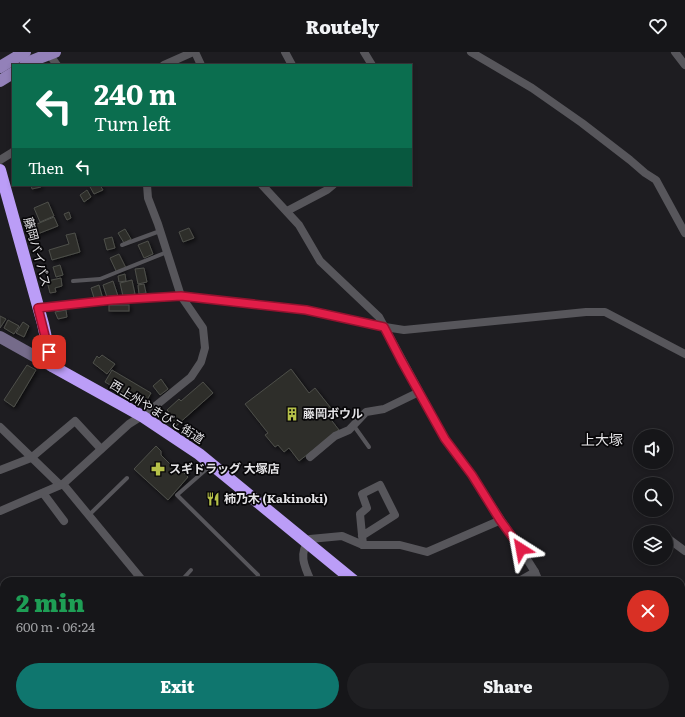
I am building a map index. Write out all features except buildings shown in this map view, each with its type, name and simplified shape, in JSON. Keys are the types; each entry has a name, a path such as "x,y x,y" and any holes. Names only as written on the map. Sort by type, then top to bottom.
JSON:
{"highway":[{"name":"藤岡バイパス","path":"0,170 38,308 52,366"},
{"name":"西上州やまびこ街道","path":"52,366 142,416 175,437 212,464 349,577"}],"main road":[{"path":"0,67 25,52"},
{"path":"27,64 52,53"},
{"path":"0,81 12,74"}],"street":[{"path":"166,64 194,52 200,64"},
{"path":"285,52 291,64"},
{"path":"364,52 371,64"},
{"path":"470,52 532,88 582,123 630,160 644,173 656,180 685,233"},
{"path":"675,52 685,65"},
{"path":"52,53 57,64"},
{"path":"0,160 12,153"},
{"path":"0,511 62,485 129,424 142,416 191,377 198,368 206,343 203,328 181,296 148,198 147,186"},
{"path":"263,186 299,225 320,261 379,317 445,439 472,475 500,520 536,572 538,577"},
{"path":"287,212 332,186"},
{"path":"181,296 306,310 404,330 586,312 605,312 685,354"},
{"path":"0,337 52,366"},
{"path":"310,457 334,436 349,430 366,412 384,410 419,392"},
{"path":"0,470 32,458 75,421 101,449"},
{"path":"0,426 62,485 89,515 140,577"},
{"path":"380,485 395,515 362,541 360,514 367,508 362,494 380,485"},
{"path":"43,493 64,521"},
{"path":"308,577 303,564 302,551 310,539 342,536 362,541 400,545 427,552 500,520"},
{"path":"673,542 685,551"},
{"path":"527,577 536,572"}],"lane":[{"path":"122,245 160,231"},
{"path":"73,281 100,279 167,252"},
{"path":"38,308 112,300 181,296"},
{"path":"354,425 369,447"},
{"path":"212,464 177,495 258,577"},
{"path":"89,515 127,478"},
{"path":"185,577 191,570"}],"place":[{"name":"藤岡ボウル","path":"292,414"},
{"name":"スギドラッグ 大塚店","path":"158,469"},
{"name":"柿乃木 (Kakinoki)","path":"213,499"}],"district":[{"name":"上大塚","path":"602,440"}],"route":[{"path":"49,352 38,308 112,300 181,296 306,310 384,327 445,439 472,475 500,520 521,549"}]}
